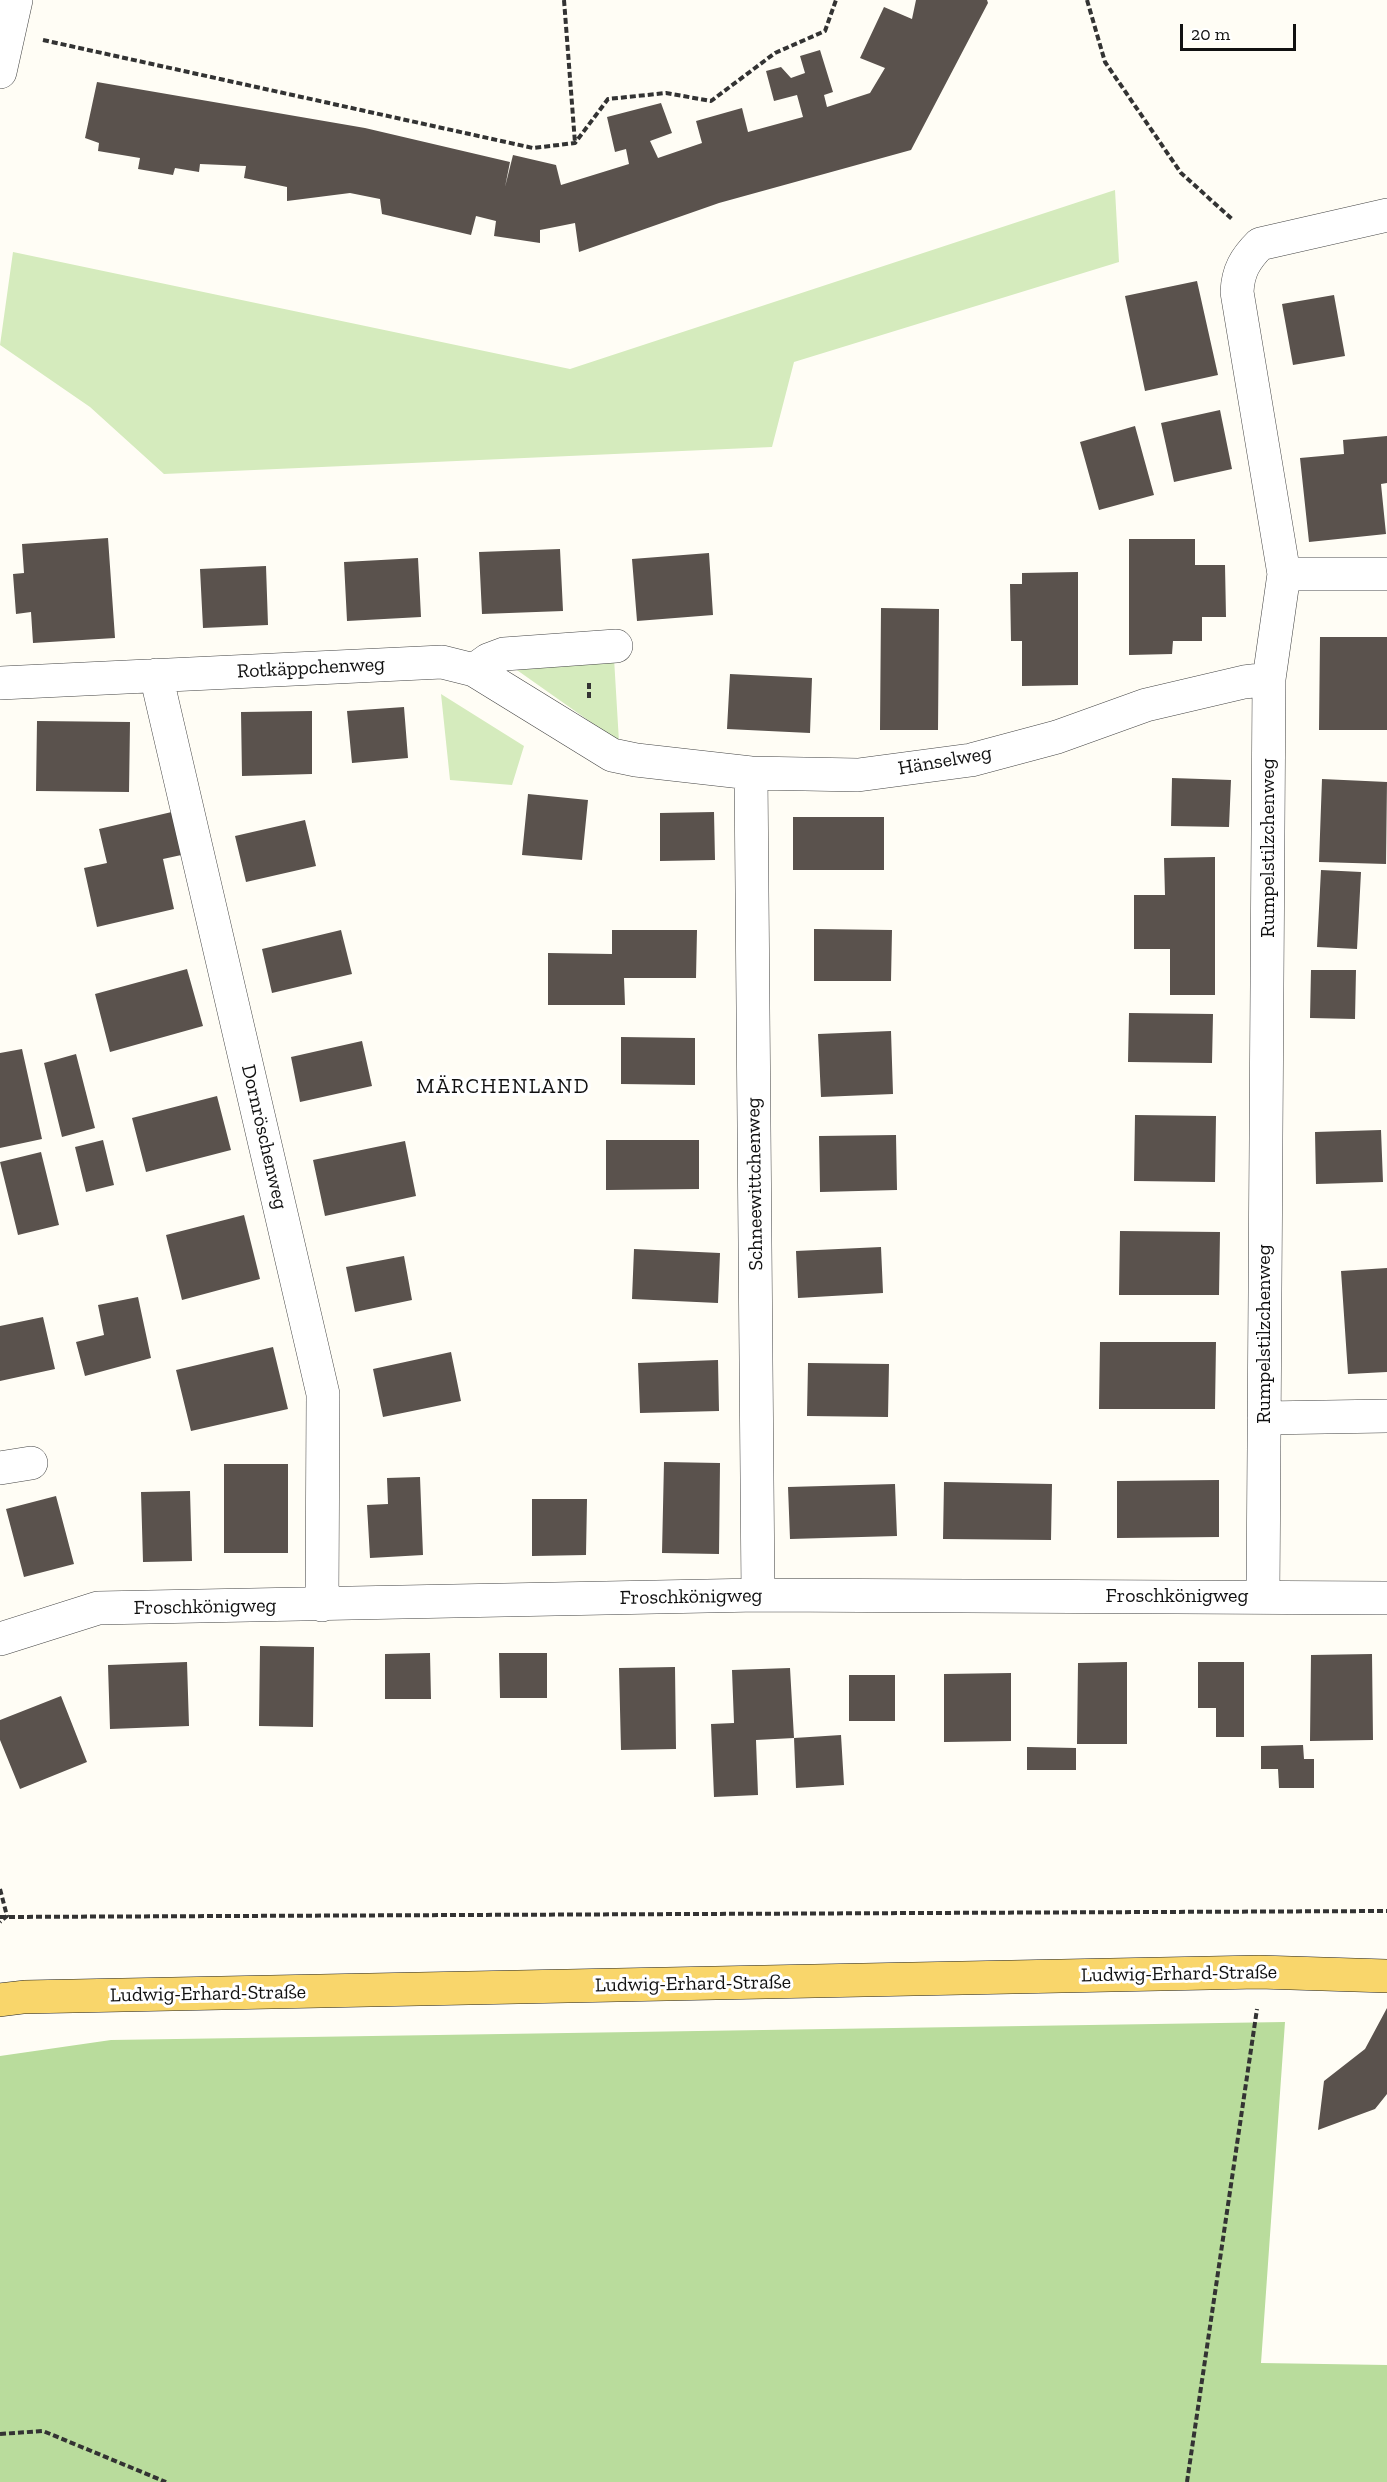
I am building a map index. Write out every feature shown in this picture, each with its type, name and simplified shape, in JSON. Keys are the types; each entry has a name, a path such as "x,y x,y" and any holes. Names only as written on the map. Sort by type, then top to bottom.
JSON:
{"main road":[{"name":"Ludwig-Erhard-Straße","path":"0,2000 24,1997 1259,1972 1387,1976"}],"street":[{"path":"0,72 16,0"},
{"path":"1260,244 1387,215"},
{"name":"Rumpelstilzchenweg","path":"1260,244 1248,256 1238,273 1237,292 1284,574 1269,680 1263,1596"},
{"path":"1284,574 1387,574"},
{"path":"474,670 488,660 504,654 616,646"},
{"name":"Rotkäppchenweg","path":"0,683 442,662 474,670 612,755"},
{"name":"Dornröschenweg","path":"156,675 323,1394 322,1605"},
{"name":"Hänselweg","path":"612,755 636,760 751,773 858,775 970,760 1057,737 1146,705 1244,682 1269,680"},
{"name":"Schneewittchenweg","path":"751,773 758,1595"},
{"path":"1264,1418 1387,1416"},
{"name":"Froschkönigweg","path":"0,1639 98,1608 758,1595 1387,1598"}],"path":[{"path":"564,0 575,143"},
{"path":"10,34 89,49 533,148 575,143 608,99 666,93 711,101 775,52 825,31 836,0"},
{"path":"1087,0 1105,62 1181,173 1260,244"},
{"path":"0,1889 7,1916"},
{"path":"0,1917 1387,1911"},
{"path":"0,1922 7,1916"},
{"path":"1187,2482 1259,1999 1259,1972"},
{"path":"0,2434 43,2431 166,2482"}],"green space":[{"path":"1115,190 1119,262 794,362 772,447 164,474 90,407 0,345 13,252 570,369"},
{"path":"614,658 619,742 514,668"},
{"path":"441,694 524,746 512,785 450,780"},
{"path":"1285,2022 1261,2363 1387,2365 1387,2482 0,2482 0,2056 111,2040"}],"building":[{"path":"916,0 987,0 988,3 911,150 719,203 579,252 575,223 540,230 540,243 494,236 496,221 476,216 471,235 382,214 380,199 350,193 287,201 287,187 244,178 246,166 200,164 199,172 175,168 173,175 138,169 140,158 98,151 99,143 85,138 97,82 365,128 510,162 505,187 513,155 556,165 561,185 629,164 626,149 615,152 607,117 661,103 672,133 650,141 658,158 702,143 696,121 742,108 748,132 803,117 797,95 774,101 766,71 781,67 791,78 805,73 800,56 820,50 833,92 824,95 827,107 870,93 885,68 860,58 884,7 912,19"},
{"path":"1197,281 1218,375 1145,391 1125,296"},
{"path":"1334,295 1345,356 1293,365 1282,304"},
{"path":"1220,410 1232,469 1174,482 1161,423"},
{"path":"1135,426 1154,495 1099,510 1080,442"},
{"path":"1387,436 1387,483 1381,484 1386,534 1309,542 1300,458 1344,454 1343,440"},
{"path":"108,538 115,638 33,643 31,612 16,614 13,574 24,573 22,544"},
{"path":"1129,539 1195,539 1195,565 1225,565 1226,617 1202,617 1202,641 1173,641 1172,654 1129,655"},
{"path":"560,549 563,611 482,614 479,552"},
{"path":"709,553 713,615 637,621 632,559"},
{"path":"418,558 421,617 347,621 344,562"},
{"path":"266,566 268,625 203,628 200,569"},
{"path":"1078,572 1078,685 1022,686 1022,641 1011,641 1010,584 1022,584 1022,573"},
{"path":"881,608 939,609 938,730 880,730"},
{"path":"1320,637 1387,637 1387,730 1319,730"},
{"path":"730,674 812,678 810,733 727,729"},
{"path":"404,707 408,758 352,763 347,711"},
{"path":"312,711 312,774 242,776 241,712"},
{"path":"37,721 130,722 129,792 36,791"},
{"path":"1172,778 1231,780 1229,827 1171,826"},
{"path":"1322,779 1387,782 1386,864 1319,862"},
{"path":"528,794 588,800 582,860 522,855"},
{"path":"176,811 186,854 163,859 174,909 97,927 84,868 107,863 99,829"},
{"path":"714,812 715,860 660,861 660,813"},
{"path":"793,817 884,817 884,870 793,870"},
{"path":"305,820 316,866 246,882 235,836"},
{"path":"1215,857 1215,995 1170,995 1170,949 1134,949 1134,895 1165,895 1164,858"},
{"path":"1321,870 1361,872 1357,949 1317,947"},
{"path":"814,929 892,930 891,981 814,981"},
{"path":"341,930 352,974 272,993 262,949"},
{"path":"612,930 697,930 696,978 624,978 625,1005 548,1005 548,953 612,954"},
{"path":"187,969 203,1026 110,1052 95,994"},
{"path":"1311,970 1356,970 1355,1019 1310,1018"},
{"path":"1129,1013 1213,1014 1212,1063 1128,1062"},
{"path":"891,1031 893,1094 821,1097 818,1034"},
{"path":"621,1037 695,1038 695,1085 621,1084"},
{"path":"362,1041 372,1086 300,1102 291,1057"},
{"path":"22,1049 42,1139 0,1148 0,1053"},
{"path":"76,1054 95,1128 62,1137 44,1063"},
{"path":"217,1096 231,1150 146,1172 132,1118"},
{"path":"1135,1115 1216,1116 1215,1182 1134,1181"},
{"path":"1381,1130 1383,1182 1316,1184 1315,1132"},
{"path":"896,1135 897,1190 820,1192 819,1136"},
{"path":"103,1140 114,1185 86,1192 75,1147"},
{"path":"606,1140 699,1140 699,1189 606,1190"},
{"path":"405,1141 416,1196 325,1216 313,1160"},
{"path":"41,1152 59,1225 18,1235 0,1162"},
{"path":"244,1215 260,1279 182,1300 166,1235"},
{"path":"1120,1231 1220,1232 1219,1295 1119,1295"},
{"path":"881,1247 883,1293 798,1298 796,1251"},
{"path":"634,1249 720,1253 718,1303 632,1299"},
{"path":"404,1256 412,1300 355,1312 346,1267"},
{"path":"1387,1268 1387,1372 1348,1374 1341,1271"},
{"path":"138,1297 151,1358 85,1376 76,1342 104,1335 98,1305"},
{"path":"43,1317 55,1369 0,1381 0,1326"},
{"path":"1100,1342 1216,1342 1215,1409 1099,1409"},
{"path":"273,1347 288,1409 191,1431 176,1370"},
{"path":"451,1352 461,1401 383,1417 373,1369"},
{"path":"718,1360 719,1411 640,1413 638,1363"},
{"path":"808,1363 889,1364 888,1417 807,1416"},
{"path":"664,1462 720,1463 719,1554 662,1553"},
{"path":"224,1464 288,1464 288,1553 224,1553"},
{"path":"420,1477 423,1555 370,1558 367,1505 388,1504 387,1478"},
{"path":"1219,1480 1219,1537 1117,1538 1117,1481"},
{"path":"944,1482 1052,1484 1051,1540 943,1539"},
{"path":"895,1484 897,1536 790,1539 788,1487"},
{"path":"190,1491 192,1561 143,1562 141,1492"},
{"path":"56,1496 74,1564 24,1577 6,1509"},
{"path":"532,1499 587,1499 586,1555 532,1556"},
{"path":"260,1646 314,1647 313,1727 259,1726"},
{"path":"430,1653 431,1699 385,1699 385,1654"},
{"path":"499,1653 547,1653 547,1698 500,1698"},
{"path":"1372,1654 1373,1740 1310,1741 1311,1655"},
{"path":"187,1662 189,1726 110,1729 108,1665"},
{"path":"1127,1662 1127,1744 1077,1744 1078,1663"},
{"path":"1198,1662 1244,1662 1244,1737 1216,1737 1216,1708 1198,1708"},
{"path":"675,1667 676,1749 621,1750 619,1668"},
{"path":"790,1668 794,1738 756,1740 758,1795 714,1797 711,1724 734,1723 732,1670"},
{"path":"1011,1673 1011,1741 944,1742 944,1674"},
{"path":"849,1675 895,1675 895,1721 849,1721"},
{"path":"61,1696 87,1762 20,1789 0,1740 0,1720"},
{"path":"841,1735 844,1785 796,1788 794,1738"},
{"path":"1303,1745 1304,1759 1314,1759 1314,1788 1279,1788 1278,1769 1261,1769 1261,1746"},
{"path":"1027,1747 1076,1748 1076,1770 1027,1770"},
{"path":"1387,2008 1387,2094 1375,2109 1318,2130 1324,2081 1365,2049"}],"district":[{"name":"MÄRCHENLAND","path":"503,1087"}]}
